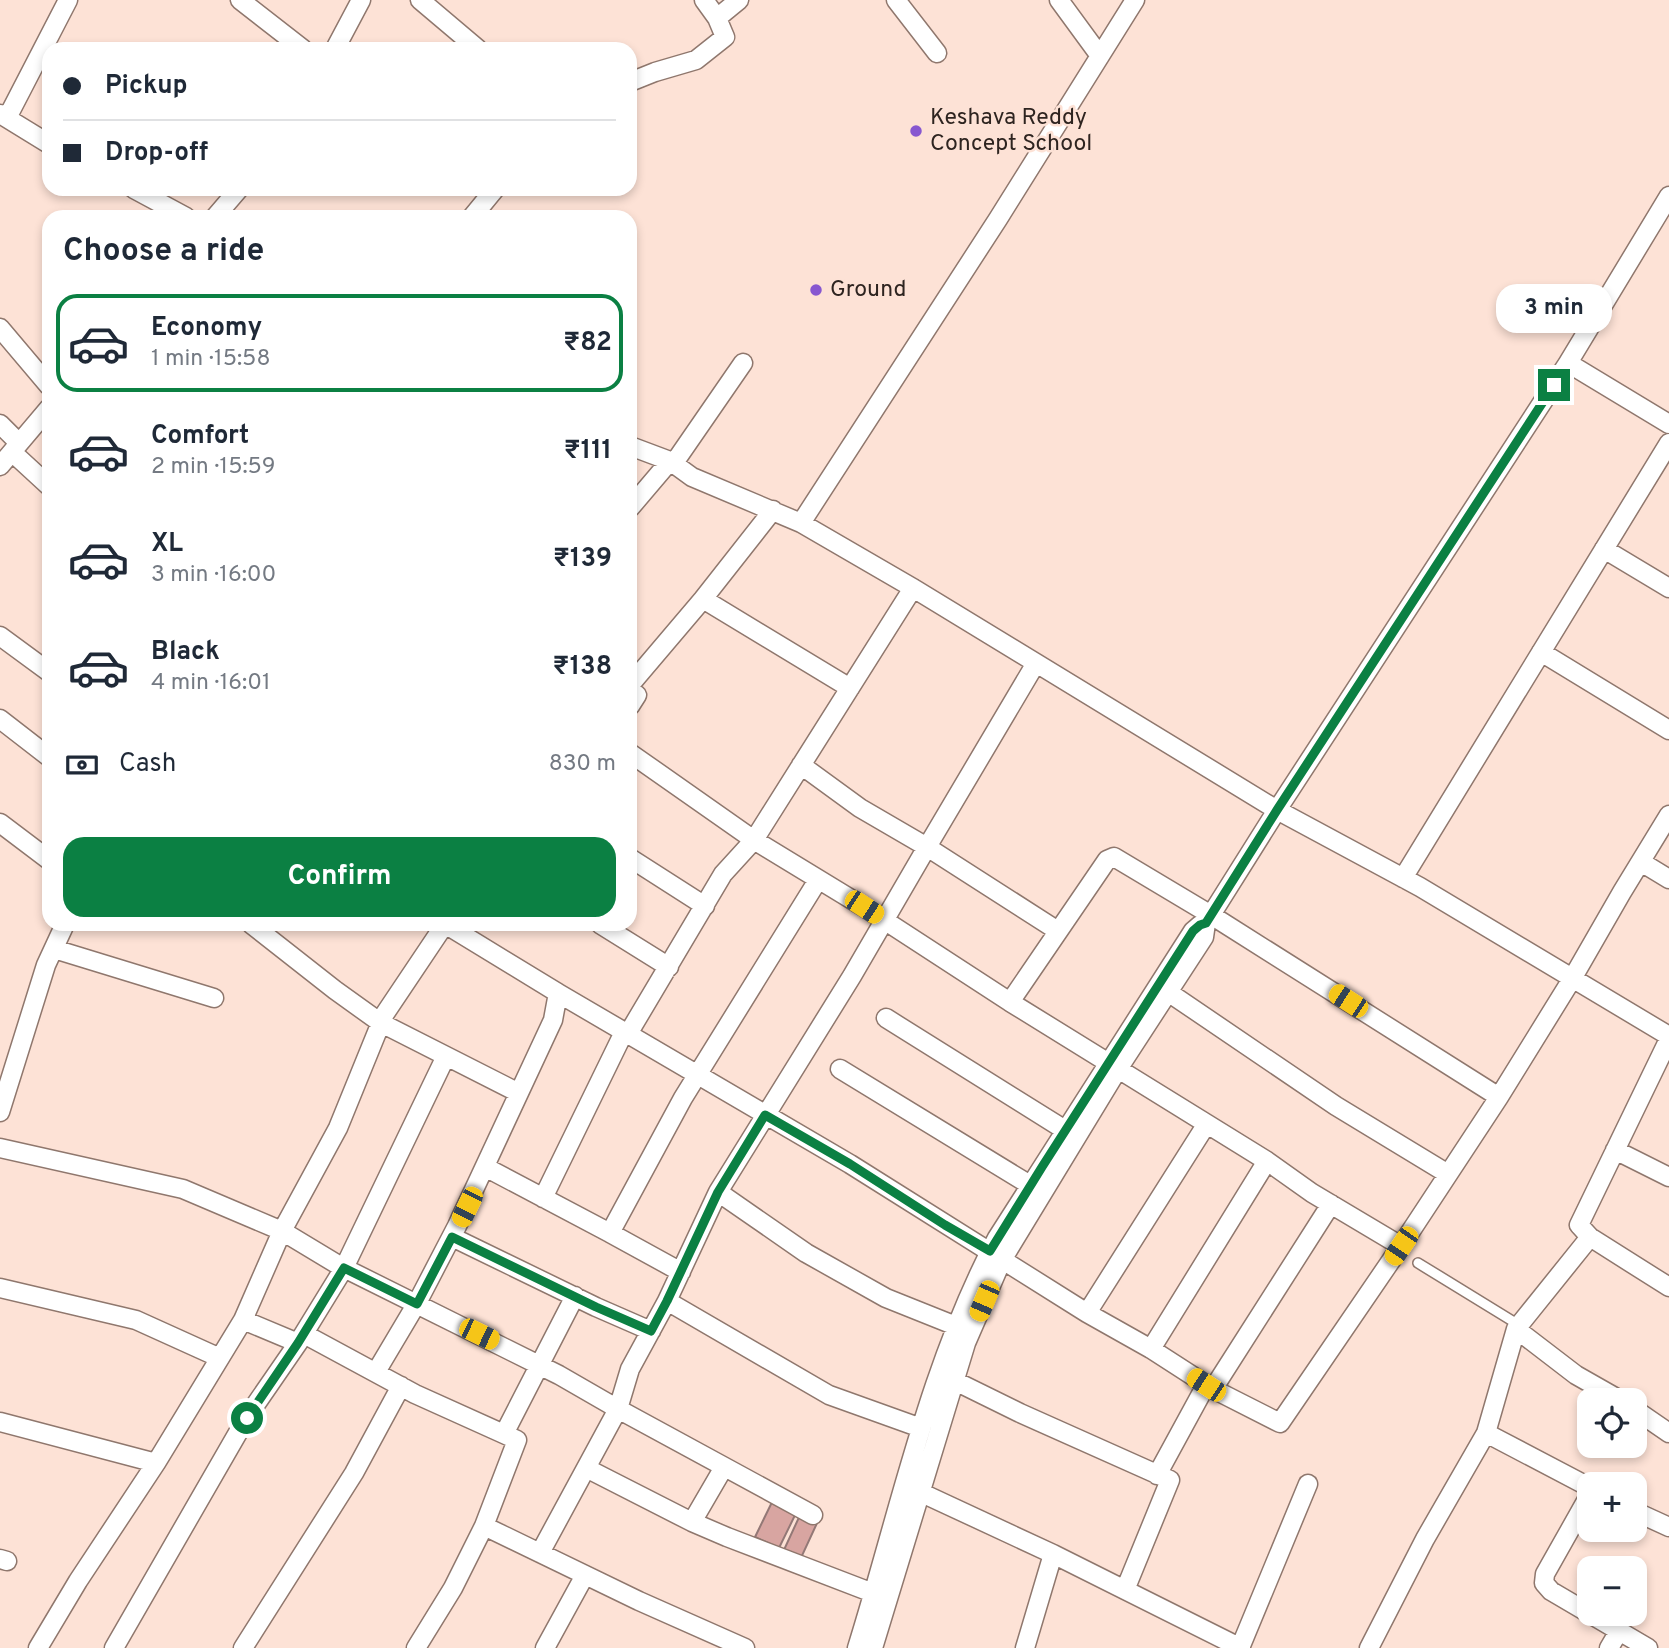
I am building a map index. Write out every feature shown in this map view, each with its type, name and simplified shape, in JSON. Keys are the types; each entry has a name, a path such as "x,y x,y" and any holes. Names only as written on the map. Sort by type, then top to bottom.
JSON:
{"street":[{"path":"44,42 68,0"},
{"path":"240,0 294,42"},
{"path":"339,42 361,0"},
{"path":"419,0 470,42"},
{"path":"637,79 695,60 725,37 717,18 704,0"},
{"path":"717,18 739,0"},
{"path":"897,0 937,53"},
{"path":"1059,0 1100,56"},
{"path":"801,523 998,219 1135,0"},
{"path":"42,46 3,116 42,140"},
{"path":"147,196 173,210"},
{"path":"221,210 233,196"},
{"path":"478,210 489,196"},
{"path":"857,1648 873,1593 955,1381 996,1256 1030,1185 1065,1130 1168,992 1204,937 1209,919 1277,810 1568,363 1669,197"},
{"path":"0,328 42,378"},
{"path":"637,500 672,462 743,363"},
{"path":"1568,363 1669,424"},
{"path":"0,466 42,416"},
{"path":"0,424 16,448 42,478"},
{"path":"1403,878 1669,443"},
{"path":"637,449 672,462 692,477 801,523 913,588 1277,810 1403,878 1669,1037 1579,1225 1590,1237 1669,1287"},
{"path":"637,679 773,510"},
{"path":"1604,549 1669,588"},
{"path":"543,1198 626,1033 669,967 723,874 754,841 913,588"},
{"path":"703,599 850,688"},
{"path":"0,636 42,668"},
{"path":"1541,652 1669,730"},
{"path":"540,1553 618,1409 630,1369 667,1301 718,1192 852,976 1037,663"},
{"path":"0,719 42,752"},
{"path":"637,758 754,841 884,920 1010,1002 1266,1161 1312,1193 1401,1246"},
{"path":"801,765 860,808 927,847 1058,931"},
{"path":"456,931 850,1164 1210,1387 1280,1423 1499,1097 1669,815"},
{"path":"0,823 42,855"},
{"path":"1010,1002 1107,860 1114,857 1209,919 1499,1097"},
{"path":"637,862 705,906"},
{"path":"1641,862 1669,879"},
{"path":"610,1233 683,1098 818,880"},
{"path":"873,1648 912,1488 921,1428 963,1308 1193,931 1209,919"},
{"path":"0,1112 8,1058 62,931"},
{"path":"260,931 381,1023 519,1093"},
{"path":"38,1648 243,1320 282,1231 338,1128 384,1015 440,931"},
{"path":"611,931 669,967"},
{"path":"54,948 214,998"},
{"path":"1168,992 1336,1106 1448,1174"},
{"path":"376,1372 417,1304 452,1237 553,1020 558,993"},
{"path":"886,1018 1065,1130"},
{"path":"114,1648 247,1418 301,1339 344,1268 446,1056"},
{"path":"840,1069 1030,1185"},
{"path":"1087,1313 1206,1125"},
{"path":"0,1149 183,1189 282,1231 344,1268 539,1364 813,1515"},
{"path":"1615,1150 1669,1177"},
{"path":"1151,1349 1266,1161"},
{"path":"485,1167 681,1272"},
{"path":"718,1192 806,1253 886,1298 956,1326"},
{"path":"1157,1475 1210,1387 1331,1204"},
{"path":"452,1237 651,1331"},
{"path":"1369,1648 1425,1539 1486,1433 1518,1327 1590,1237"},
{"path":"0,1288 136,1320 220,1358"},
{"path":"504,1434 575,1296"},
{"path":"667,1301 829,1395 921,1428"},
{"path":"243,1320 301,1339 517,1440 484,1526 453,1588 416,1648"},
{"path":"1518,1327 1576,1375 1599,1388"},
{"path":"955,1381 1170,1480 1125,1590"},
{"path":"243,1648 354,1474 401,1386"},
{"path":"1647,1418 1669,1433"},
{"path":"0,1422 156,1463"},
{"path":"1486,1433 1577,1481"},
{"path":"692,1522 724,1466"},
{"path":"586,1468 692,1522 873,1593"},
{"path":"912,1488 1053,1554 1241,1648 1308,1485"},
{"path":"1577,1517 1545,1574 1544,1583 1551,1591 1648,1648"},
{"path":"1647,1517 1669,1527"},
{"path":"484,1526 746,1648"},
{"path":"1025,1648 1053,1554"},
{"path":"545,1648 586,1575"},
{"path":"1609,1648 1619,1631"}],"lane":[{"path":"1418,1263 1518,1327"}],"building":[{"path":"774,1498 798,1509 779,1548 755,1537"},
{"path":"801,1513 818,1521 800,1560 783,1552"}],"place":[{"name":"Keshava Reddy Concept School","path":"916,131"},
{"name":"Ground","path":"816,290"}],"route":[{"path":"247,1418 344,1268 417,1304 452,1237 651,1331 718,1192 765,1115 990,1251 1193,931 1206,923 1554,385"}]}
